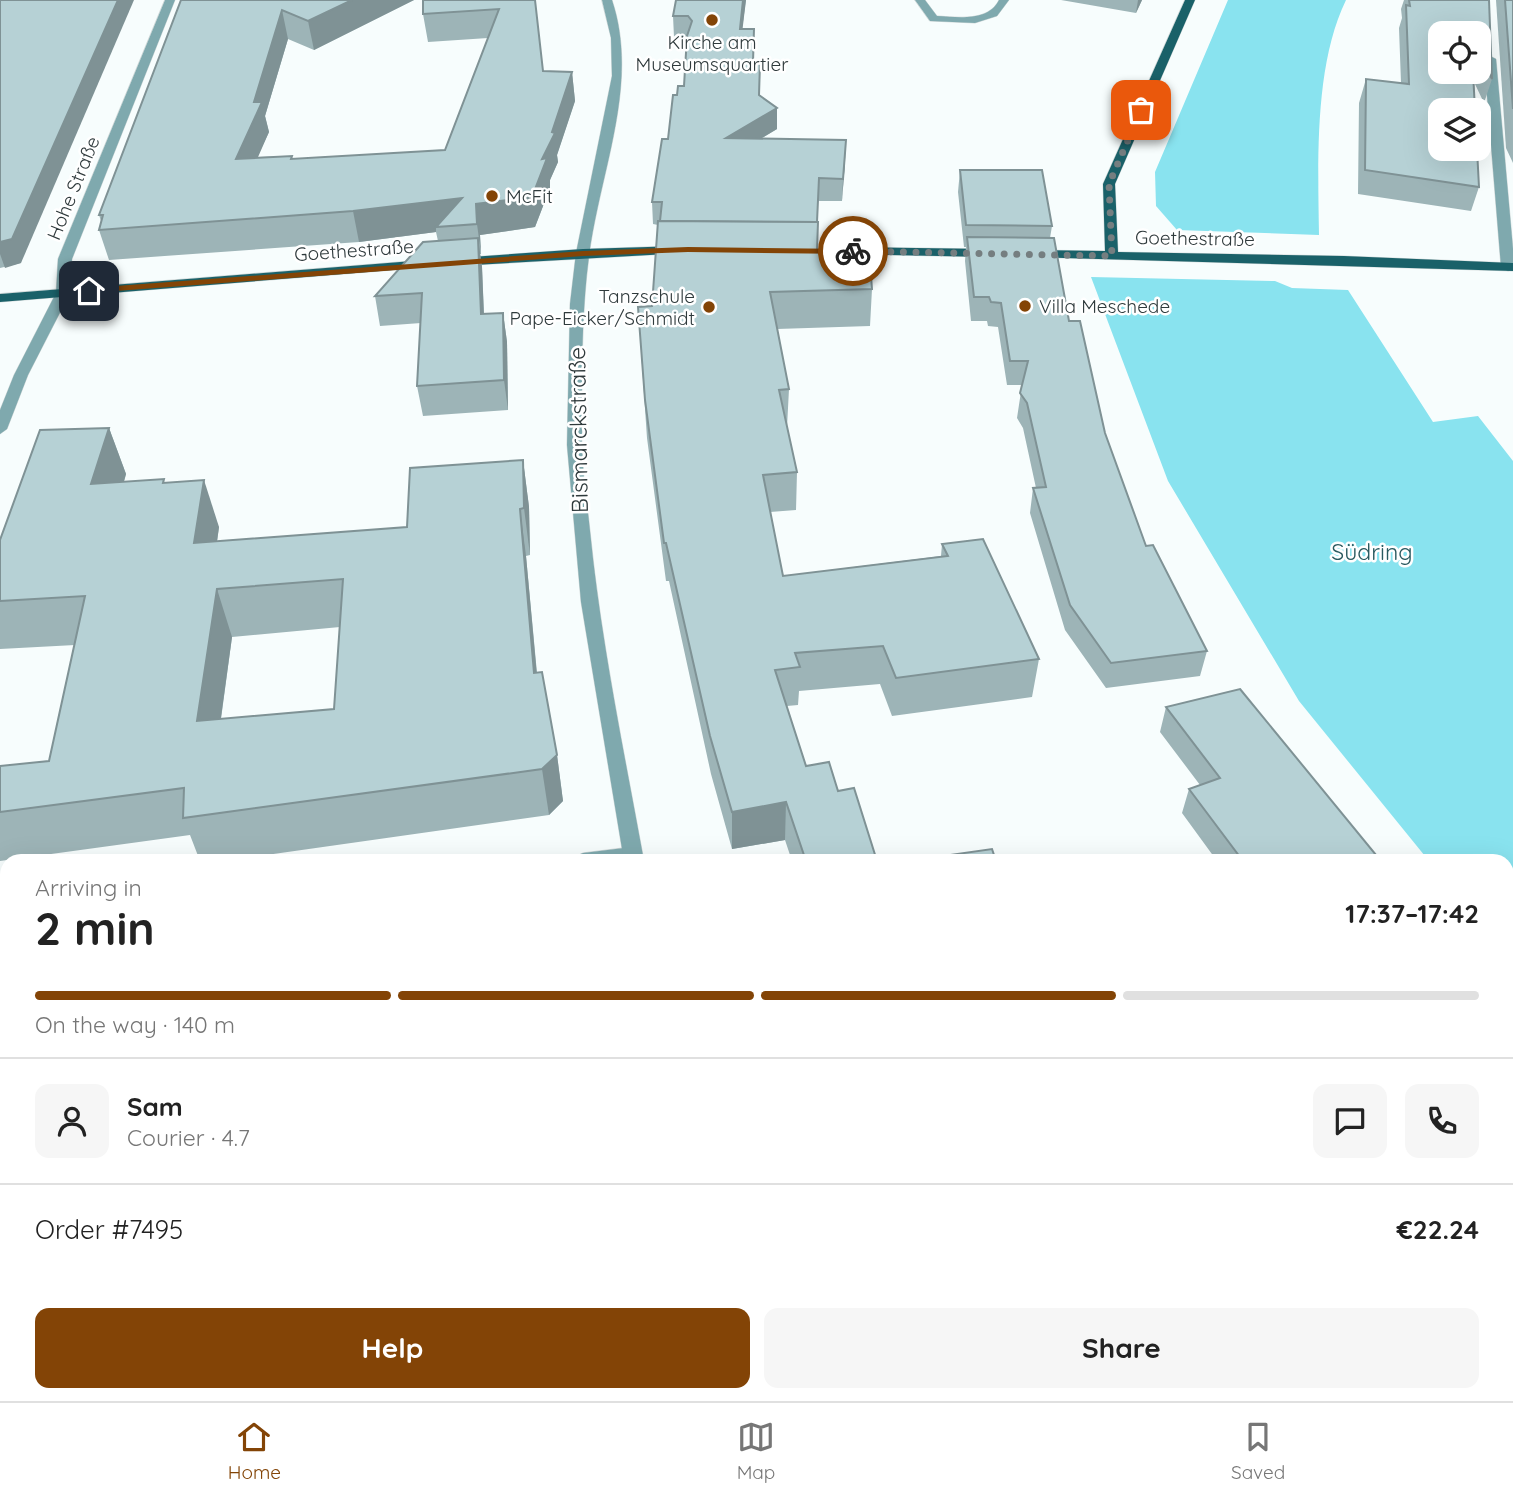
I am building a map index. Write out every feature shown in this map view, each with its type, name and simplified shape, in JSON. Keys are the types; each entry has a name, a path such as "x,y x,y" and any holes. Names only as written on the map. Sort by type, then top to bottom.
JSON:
{"main road":[{"path":"1112,256 1109,184 1190,0"},
{"name":"Goethestraße","path":"0,298 583,253 688,250"},
{"name":"Goethestraße","path":"837,251 1333,260 1511,267"}],"street":[{"name":"Hohe Straße","path":"0,429 21,375 63,293 65,259 170,0"},
{"name":"Bismarckstraße","path":"607,0 615,21 619,47 618,76 583,253 577,303 573,390 575,481 589,601 632,854"},
{"path":"920,0 934,19 958,20 992,17 1002,9 1004,0"},
{"path":"1491,84 1511,267"}],"green space":[{"path":"1228,0 1346,0 1328,54 1323,84 1319,146 1319,235 1177,230 1156,206 1155,172"},
{"name":"Südring","path":"1091,277 1275,281 1292,288 1348,290 1433,422 1478,416 1513,461 1513,854 1423,854 1299,701 1168,481"}],"building":[{"path":"0,0 118,0 12,239 0,242"},
{"path":"181,0 352,0 308,21 282,10 254,102 262,102 236,159 292,156 291,159 445,150 499,9 423,14 423,0 535,0 543,71 572,72 552,132 555,133 542,159 547,158 532,197 476,204 477,224 436,227 462,198 353,211 99,230 103,215 99,215"},
{"path":"676,0 743,0 740,29 754,29 753,62 760,63 759,95 777,108 726,138 846,140 843,179 819,178 817,222 660,221 662,202 652,202 662,139 668,139 673,95 677,95 678,86 684,86 687,36 692,21 688,16 673,16"},
{"path":"1409,0 1489,0 1490,21 1428,21 1428,84 1474,84 1474,98 1428,98 1428,161 1478,161 1479,187 1365,170 1366,79 1409,84 1406,5 1410,6"},
{"path":"1505,0 1513,0 1513,109"},
{"path":"960,170 1042,170 1052,226 966,225"},
{"path":"658,221 818,222 817,250 869,249 872,289 770,292 789,389 779,390 797,472 763,475 783,576 948,556 942,544 983,539 1039,659 896,678 883,646 795,653 800,667 775,670 806,766 829,762 838,791 854,788 875,854 804,854 786,802 732,812 710,736 664,543 645,400 638,307 652,306"},
{"path":"967,237 1054,238 1069,321 1080,321 1105,433 1146,546 1153,545 1207,651 1111,663 1070,605 1033,488 1046,487 1027,403 1020,393 1028,361 1010,361 1001,303 991,302 989,297 974,297"},
{"path":"478,238 481,314 503,313 504,380 417,386 422,293 375,296 423,242"},
{"path":"109,428 91,484 164,479 163,483 204,480 194,543 407,527 410,468 523,460 524,508 520,509 534,673 542,672 557,755 542,769 183,818 184,788 0,812 0,766 49,761 85,596 0,601 0,540 40,430","holes":["343,579 334,709 197,721 217,589"]},
{"path":"1240,689 1375,854 1238,854 1189,789 1220,778 1166,707"},
{"path":"992,849 994,854 957,854"}],"way so far":[{"path":"853,251 1112,256 1109,184 1141,110"}],"place":[{"name":"Kirche am Museumsquartier","path":"712,20"},
{"name":"McFit","path":"492,196"},
{"name":"Villa Meschede","path":"1025,306"},
{"name":"Tanzschule Pape-Eicker/Schmidt","path":"709,307"}],"route":[{"path":"89,291 583,253 688,250 853,251"}]}
